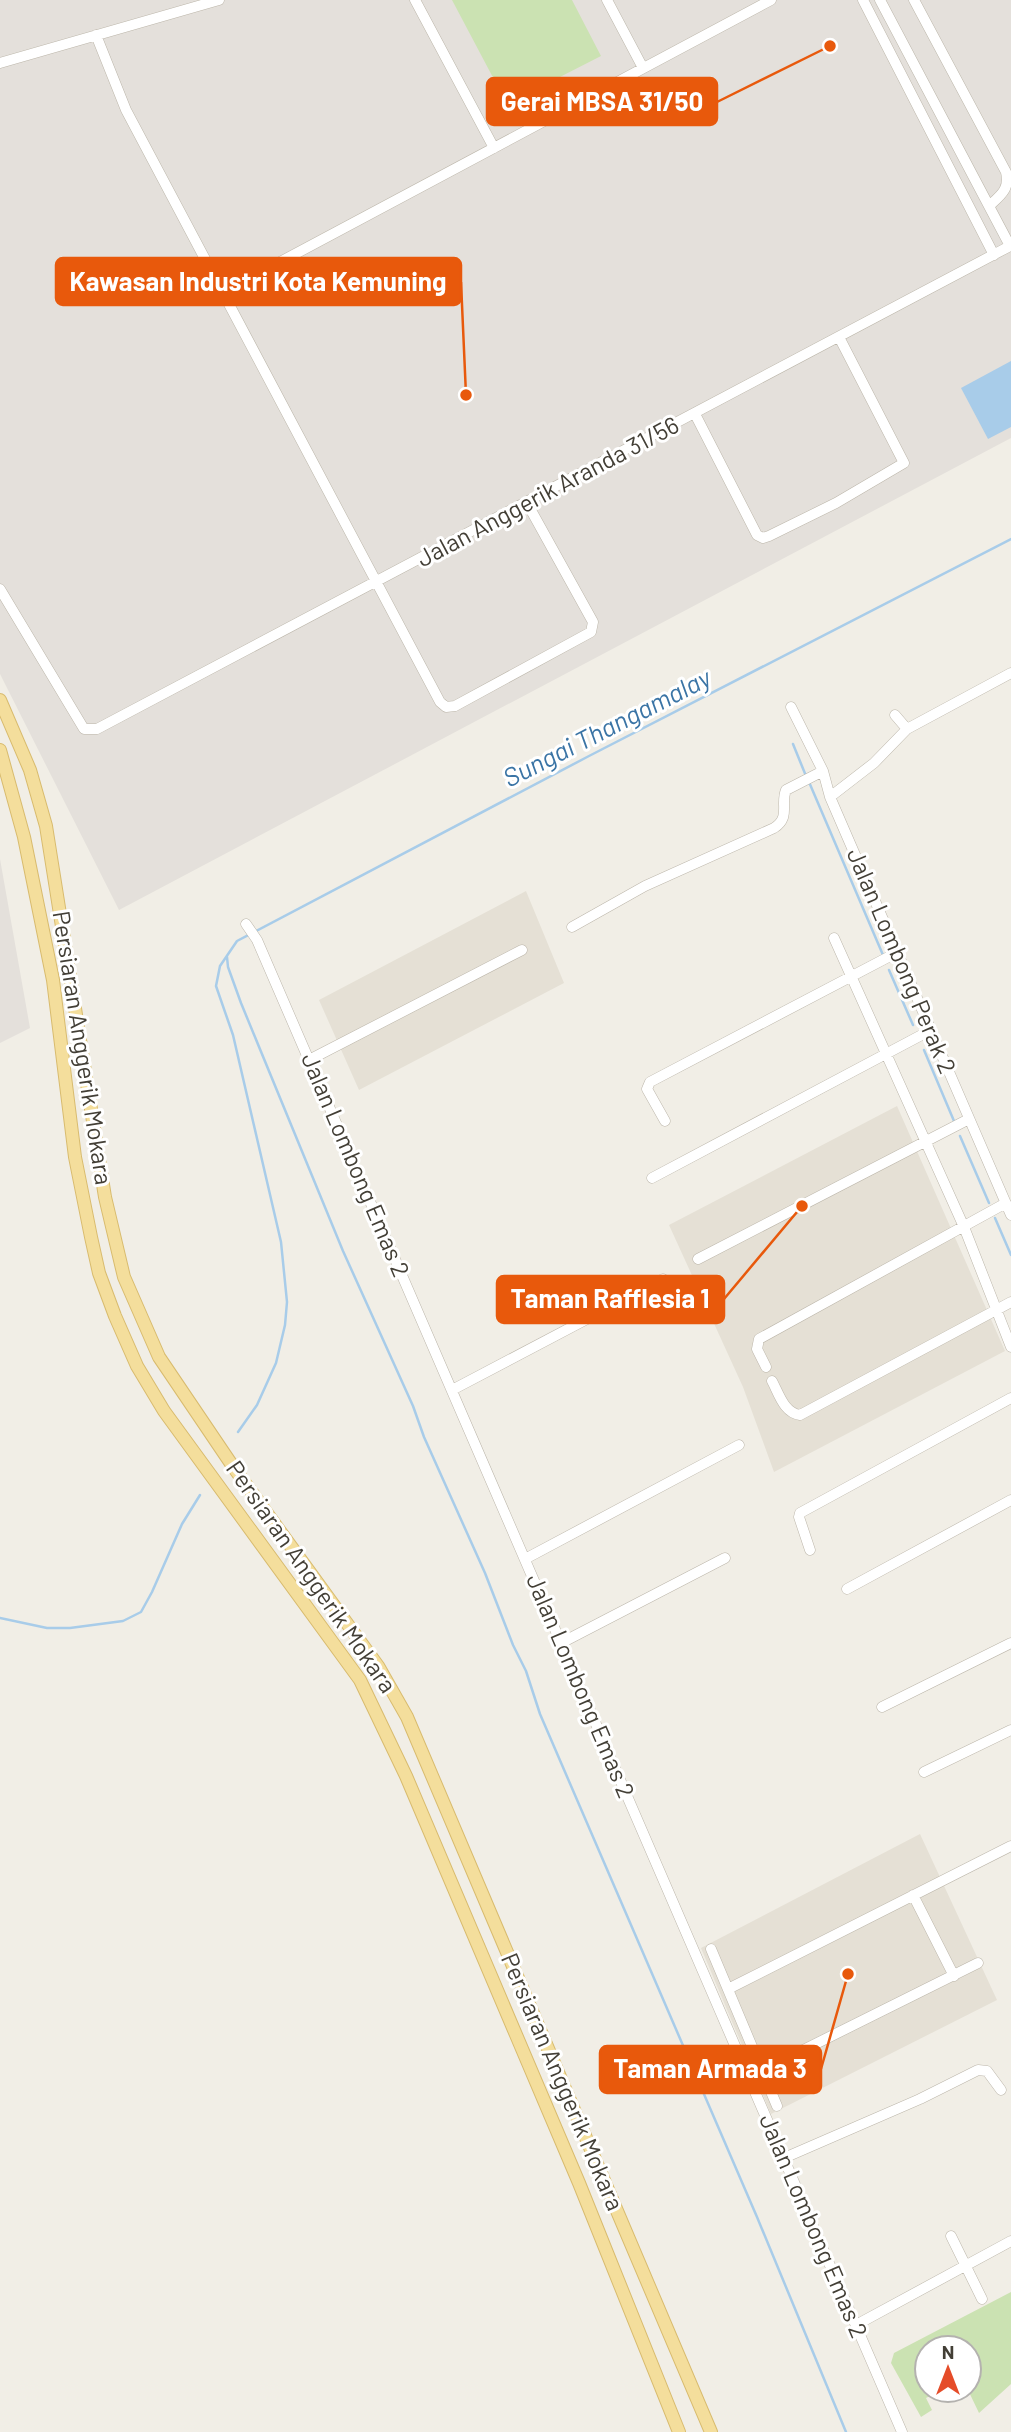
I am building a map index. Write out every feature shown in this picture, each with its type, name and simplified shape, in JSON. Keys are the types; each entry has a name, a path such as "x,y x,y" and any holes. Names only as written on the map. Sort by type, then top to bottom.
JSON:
{"main road":[{"name":"Persiaran Anggerik Mokara","path":"0,700 30,770 46,826 105,1197 124,1277 159,1357 218,1446 378,1666 412,1728 711,2432"},
{"name":"Persiaran Anggerik Mokara","path":"0,750 26,848 53,981 75,1157 91,1237 99,1273 114,1316 137,1366 164,1411 360,1680 406,1776 579,2183 679,2432"}],"street":[{"path":"0,63 219,0"},
{"path":"415,0 494,148"},
{"path":"607,0 643,68"},
{"path":"222,293 771,0"},
{"path":"863,0 994,255"},
{"path":"880,0 1010,246"},
{"path":"914,0 1006,172 1006,189 989,205"},
{"path":"96,35 126,110 376,583 440,702 446,707 455,706 594,628 527,503"},
{"name":"Jalan Anggerik Aranda 31/56","path":"0,589 84,729 97,729 1010,246"},
{"path":"695,414 757,535 763,538 769,536 836,503 904,463 839,337"},
{"path":"830,797 874,763 907,729 1011,673"},
{"name":"Jalan Lombong Perak 2","path":"791,707 1011,1215"},
{"path":"895,715 907,729"},
{"path":"572,927 645,886 775,828 784,816 786,809 783,796 786,790 818,773"},
{"name":"Jalan Lombong Emas 2","path":"246,925 257,940 749,2077 789,2156 902,2432"},
{"path":"834,938 964,1227 1011,1347"},
{"path":"309,1060 522,950"},
{"path":"665,1121 647,1089 650,1082 896,953"},
{"path":"652,1178 931,1030"},
{"path":"698,1259 969,1119"},
{"path":"765,1367 757,1349 759,1339 1006,1203"},
{"path":"452,1390 663,1279"},
{"path":"772,1381 787,1410 800,1415 1011,1302"},
{"path":"810,1550 800,1513 1011,1398"},
{"path":"525,1559 739,1445"},
{"path":"848,1589 1011,1500"},
{"path":"561,1643 725,1558"},
{"path":"882,1707 1011,1643"},
{"path":"924,1772 1011,1730"},
{"path":"728,1989 1011,1846"},
{"path":"914,1895 954,1976"},
{"path":"711,1950 777,2106"},
{"path":"749,2077 978,1963"},
{"path":"789,2156 920,2099 978,2070 987,2071 1001,2090"},
{"path":"951,2236 982,2299"},
{"path":"856,2325 1011,2241"}],"shaded area":[{"path":"0,0 1011,0 1011,438 119,910 0,674"},
{"path":"0,859 30,1028 0,1043"},
{"path":"526,891 564,983 359,1090 319,1000"},
{"path":"897,1106 1005,1351 774,1472 743,1387 669,1225"},
{"path":"920,1834 997,2000 771,2114 701,1948"}],"green space":[{"path":"452,0 572,0 601,56 507,104"},
{"path":"1011,2292 1011,2384 979,2413 975,2404 983,2404 983,2334 930,2334"},
{"path":"913,2343 913,2403 891,2363 894,2353"},
{"path":"914,2404 929,2404 932,2410 921,2417"}],"water":[{"path":"1011,361 1011,427 988,439 961,388"}],"waterway":[{"name":"Sungai Thangamalay","path":"238,1432 257,1405 276,1363 285,1325 287,1302 281,1242 233,1035 216,986 220,966 237,941 1011,539"},
{"path":"793,744 806,776"},
{"path":"809,782 883,955"},
{"path":"227,957 241,1003 343,1251 485,1573 526,1671 540,1714 757,2217 846,2432"},
{"path":"889,970 913,1025"},
{"path":"924,1050 954,1121"},
{"path":"960,1136 989,1203"},
{"path":"995,1218 1011,1255"},
{"path":"0,1618 47,1628 70,1628 123,1621 141,1612 182,1524 200,1495"}],"place":[{"name":"Gerai MBSA 31/50","path":"830,46"},
{"name":"Kawasan Industri Kota Kemuning","path":"466,395"},
{"name":"Taman Rafflesia 1","path":"802,1206"},
{"name":"Taman Armada 3","path":"848,1974"}]}
